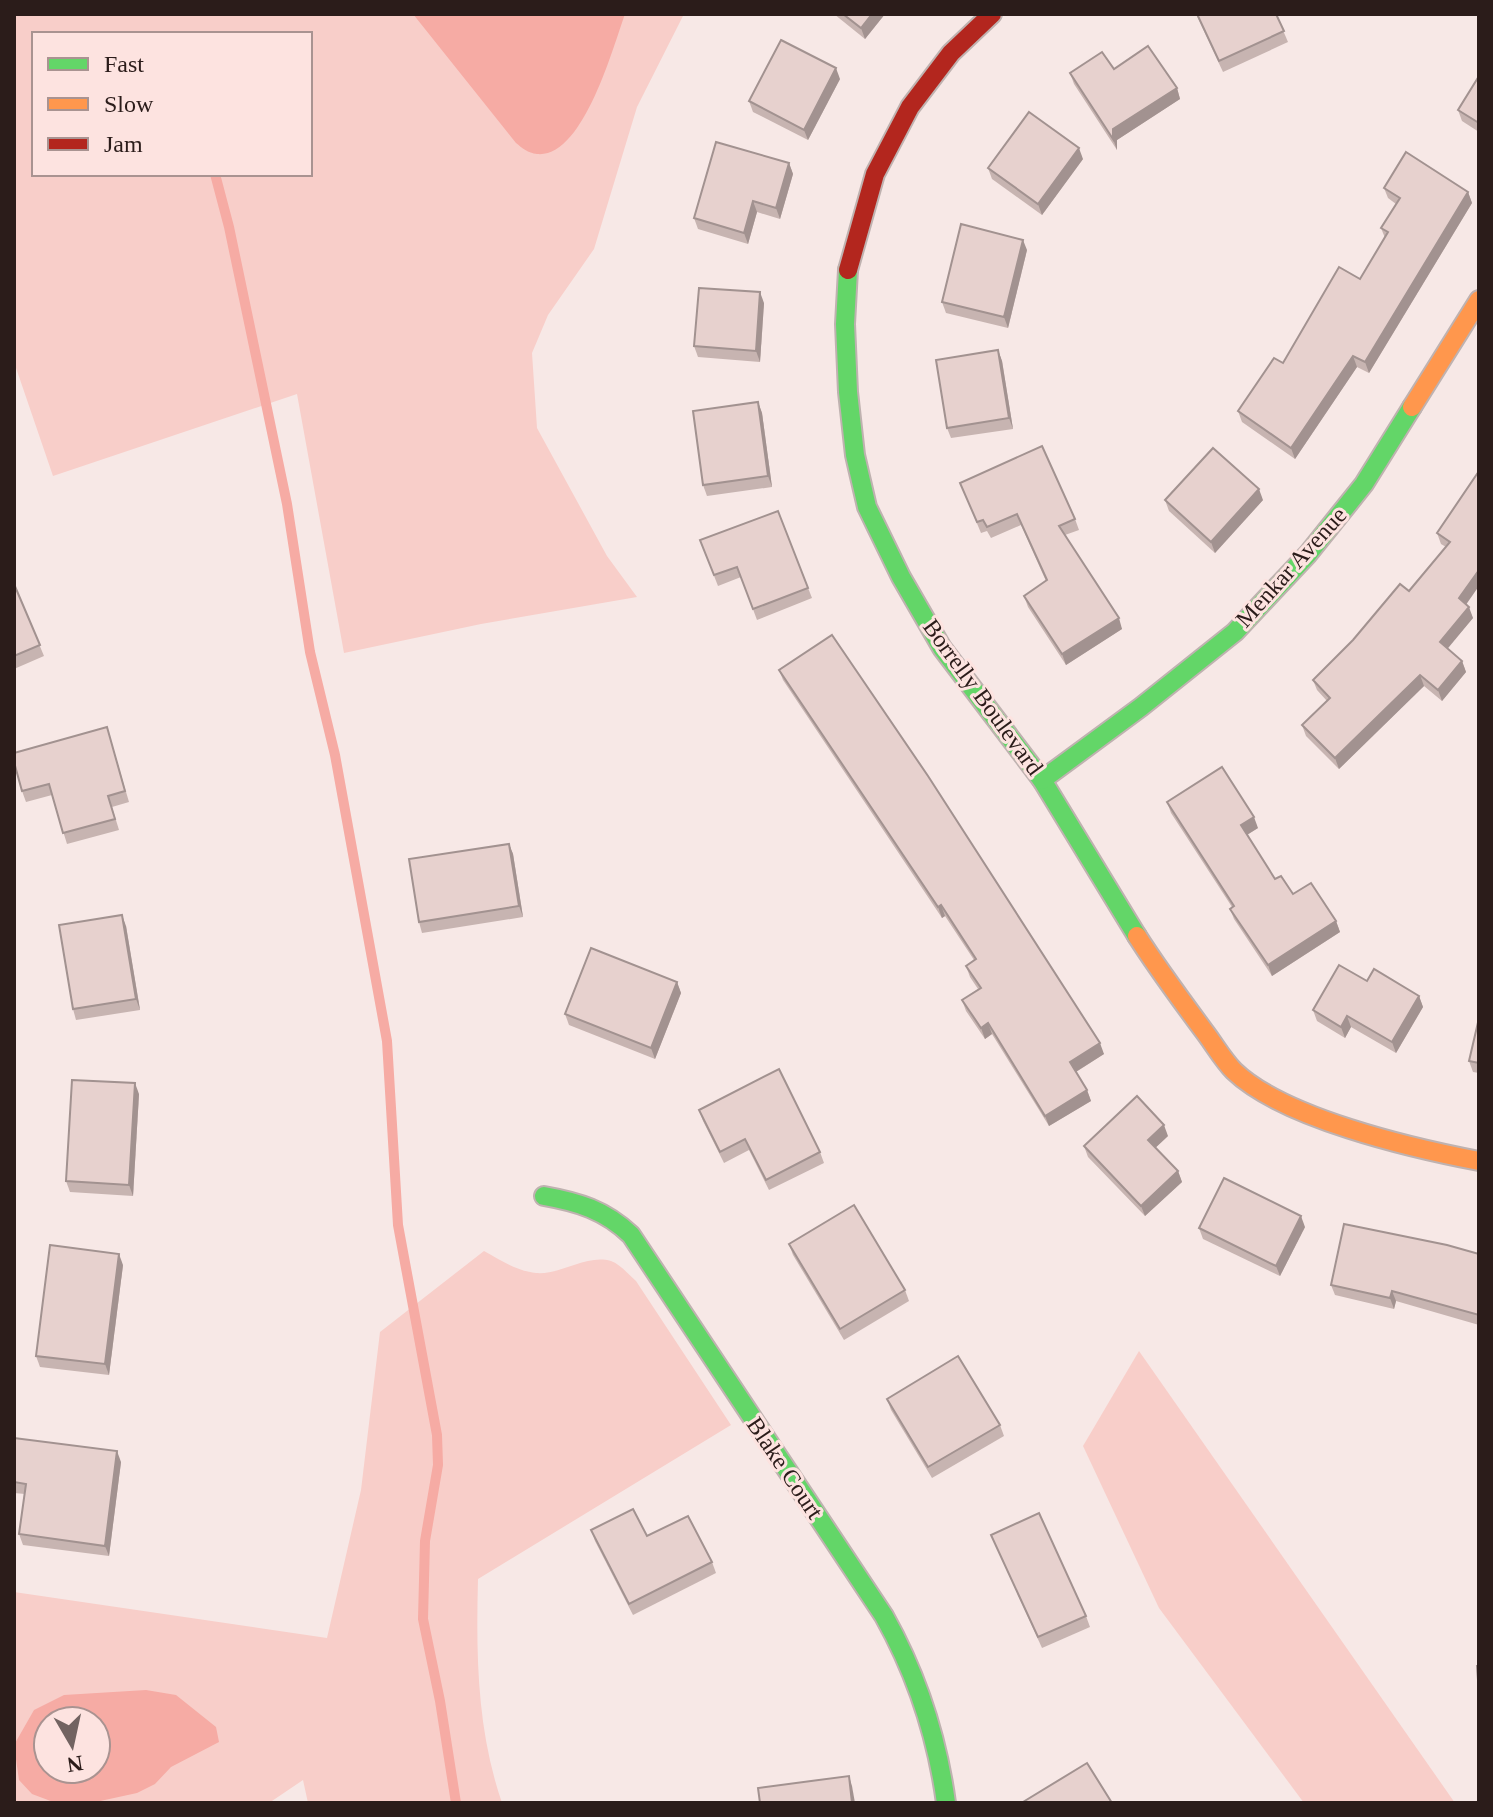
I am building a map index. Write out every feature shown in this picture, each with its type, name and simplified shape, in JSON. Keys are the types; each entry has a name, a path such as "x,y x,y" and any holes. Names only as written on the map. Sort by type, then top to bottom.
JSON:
{"street":[{"name":"Borrelly Boulevard","path":"992,14 951,53 910,107 875,174 848,262 845,324 848,392 855,455 867,507 901,577 942,648 1042,780 1154,963 1233,1070 1270,1098 1340,1124 1423,1150 1479,1161"},
{"name":"Menkar Avenue","path":"1042,780 1235,632 1308,554 1364,484 1479,300"},
{"name":"Blake Court","path":"544,1196 600,1209 617,1220 631,1235 884,1616 912,1667 936,1741 946,1803"}],"shaded area":[{"path":"14,14 684,14 637,107 594,249 548,315 532,353 537,428 607,556 637,597 481,624 344,653 297,394 53,476 14,362"},
{"path":"413,14 625,14 604,74 582,121 568,139 553,151 537,154 516,143"},
{"path":"484,1251 515,1268 536,1273 592,1260 611,1261 621,1267 636,1281 731,1425 478,1579 477,1636 483,1720 502,1803 308,1803 303,1780 269,1803 14,1803 14,1592 327,1638 361,1490 380,1332"},
{"path":"1139,1351 1455,1803 1304,1803 1159,1608 1083,1446"},
{"path":"146,1690 176,1695 216,1727 219,1742 171,1767 155,1784 137,1793 91,1803 56,1803 32,1794 19,1780 14,1745 32,1714 32,1785 112,1785 112,1705 44,1705 64,1695"}],"building":[{"path":"843,14 872,14 861,28"},
{"path":"1197,14 1276,14 1284,31 1219,61"},
{"path":"781,40 836,68 804,130 749,101"},
{"path":"1148,46 1177,88 1113,129 1113,139 1070,73 1102,52 1114,69"},
{"path":"1479,76 1479,123 1458,110"},
{"path":"1029,112 1079,148 1038,204 988,168"},
{"path":"716,142 789,163 776,208 753,201 744,233 694,218"},
{"path":"1406,152 1468,192 1365,362 1353,356 1291,448 1238,411 1274,358 1283,363 1339,267 1360,279 1388,232 1381,228 1400,198 1384,188"},
{"path":"961,224 1023,240 1004,317 942,302"},
{"path":"699,288 760,292 756,351 694,346"},
{"path":"998,350 1009,418 947,428 936,360"},
{"path":"758,402 768,476 703,485 693,411"},
{"path":"1042,446 1075,519 1059,526 1119,618 1062,654 1024,596 1047,580 1017,514 987,527 983,520 977,522 960,483"},
{"path":"1213,448 1259,489 1211,542 1165,500"},
{"path":"1479,471 1479,570 1459,598 1469,607 1440,642 1462,661 1438,690 1420,675 1335,758 1302,725 1330,698 1313,680 1353,640 1400,584 1409,591 1450,542 1437,533"},
{"path":"778,511 808,588 753,609 737,567 714,575 700,540"},
{"path":"14,584 40,645 14,656"},
{"path":"832,635 928,776 1100,1043 1070,1062 1087,1090 1045,1116 988,1023 981,1028 962,1000 981,988 966,966 976,959 779,670"},
{"path":"107,727 125,791 108,796 115,819 63,833 49,784 22,791 14,753"},
{"path":"1222,767 1254,817 1241,825 1275,879 1281,876 1293,894 1311,883 1336,921 1268,965 1230,909 1234,906 1167,802"},
{"path":"509,844 519,906 419,922 409,859"},
{"path":"122,915 136,999 73,1009 59,925"},
{"path":"591,948 677,982 651,1048 565,1014"},
{"path":"1339,965 1367,981 1374,969 1419,996 1392,1042 1347,1016 1341,1027 1313,1010"},
{"path":"1479,1018 1479,1063 1469,1061"},
{"path":"779,1069 820,1152 766,1180 745,1139 720,1152 699,1110"},
{"path":"72,1080 135,1083 129,1185 66,1181"},
{"path":"1137,1096 1164,1125 1148,1140 1178,1171 1141,1206 1084,1146"},
{"path":"1224,1178 1301,1216 1276,1266 1199,1228"},
{"path":"854,1205 905,1290 840,1329 789,1244"},
{"path":"1344,1224 1479,1254 1479,1315 1392,1291 1390,1298 1331,1285"},
{"path":"50,1245 119,1254 105,1364 36,1356"},
{"path":"958,1356 1000,1425 928,1467 887,1399"},
{"path":"14,1438 117,1451 105,1546 19,1534 26,1484 14,1482"},
{"path":"633,1509 647,1536 688,1516 712,1562 629,1604 591,1530"},
{"path":"1039,1513 1086,1616 1038,1637 991,1535"},
{"path":"1087,1763 1112,1803 1023,1803 1023,1802"},
{"path":"849,1776 852,1803 760,1803 758,1788"}],"waterway":[{"path":"216,176 287,504 310,652 335,755 387,1041 398,1225 437,1435 438,1465 425,1541 423,1619 456,1803"}],"traffic: fast":[{"path":"848,270 845,324 848,392 855,455 867,507 901,577 942,648 1042,780 1137,936"},
{"path":"1042,780 1235,632 1308,554 1364,484 1412,407"},
{"path":"544,1196 590,1208 631,1235 884,1616 924,1706 946,1803"}],"traffic: slow":[{"path":"1412,407 1479,300"},
{"path":"1137,936 1226,1062 1256,1088 1283,1103 1349,1129 1479,1161"}],"traffic: jam":[{"path":"848,270 875,174 910,107 951,53 992,14"}]}
